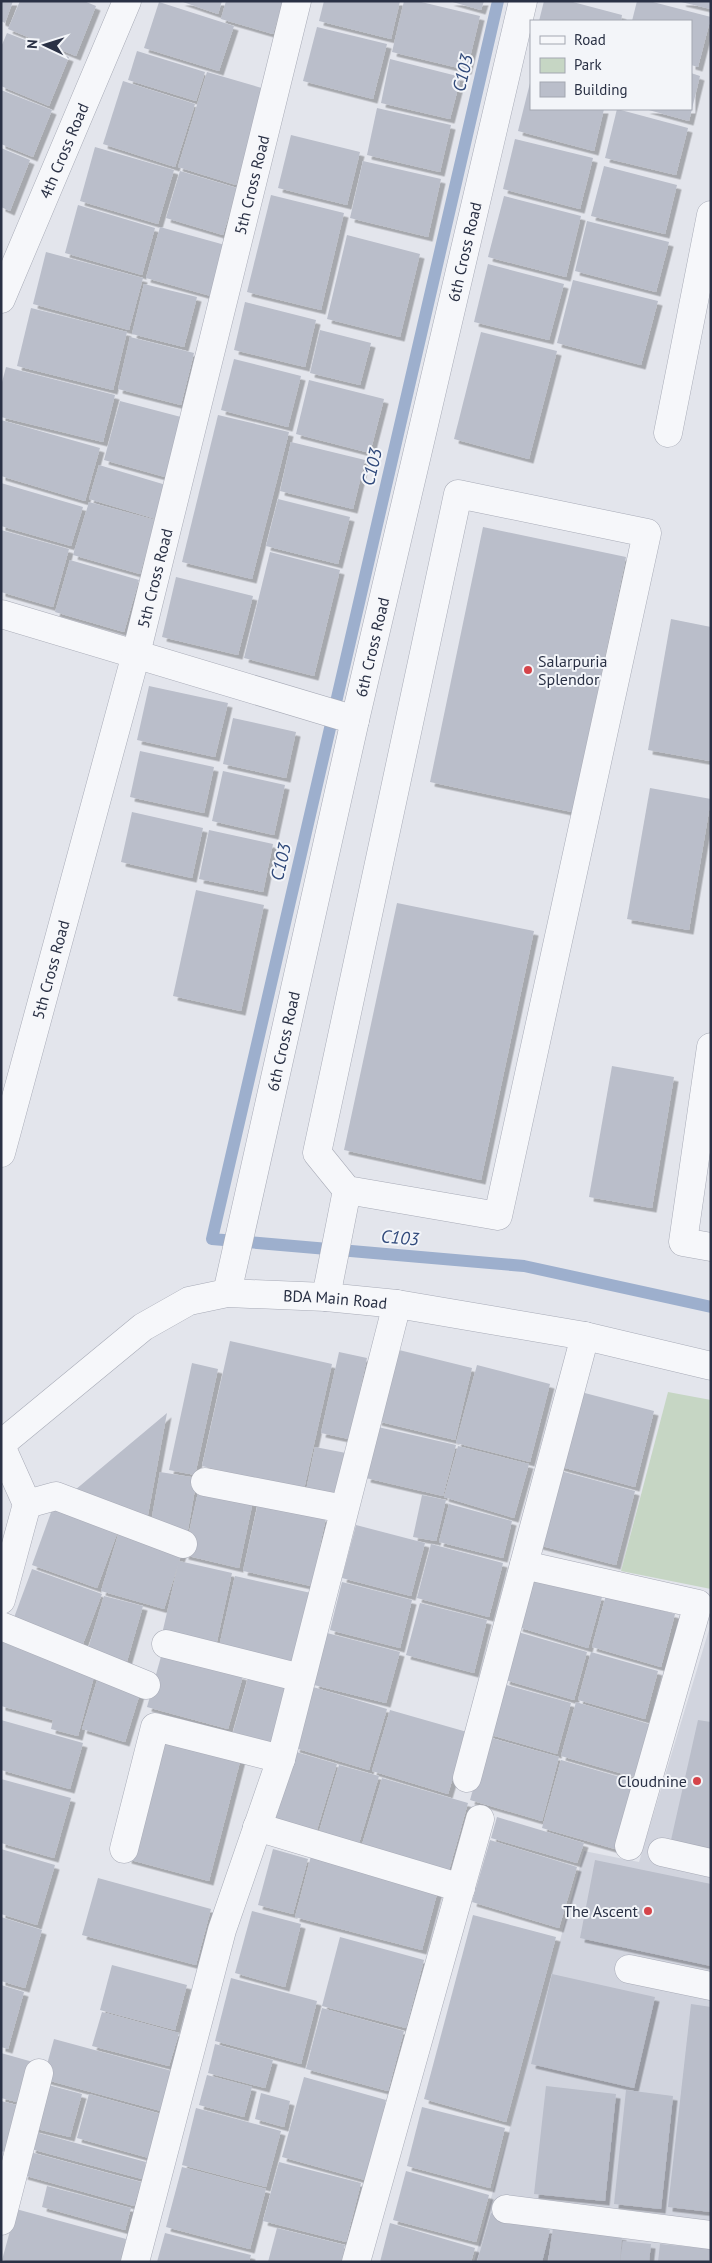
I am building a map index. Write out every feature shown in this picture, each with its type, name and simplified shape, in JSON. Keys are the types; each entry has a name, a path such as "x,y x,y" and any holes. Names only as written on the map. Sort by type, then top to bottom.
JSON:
{"street":[{"name":"4th Cross Road","path":"1,299 127,1"},
{"name":"5th Cross Road","path":"1,1153 136,654 297,1"},
{"name":"6th Cross Road","path":"227,1293 355,720 524,1"},
{"path":"668,433 711,215"},
{"path":"326,1297 346,1190 317,1153 458,494 647,532 498,1216 346,1190"},
{"path":"1,614 355,720"},
{"path":"711,1047 683,1242 711,1247"},
{"name":"BDA Main Road","path":"1,1445 142,1327 189,1300 227,1293 326,1297 397,1304 584,1336 711,1366"},
{"path":"135,2262 222,1930 281,1759 397,1304"},
{"path":"468,1778 584,1336"},
{"path":"1,1445 27,1504 1,1600"},
{"path":"205,1482 344,1510"},
{"path":"27,1504 56,1496 183,1544"},
{"path":"524,1565 698,1604 629,1846"},
{"path":"1,1626 146,1685"},
{"path":"166,1644 301,1678"},
{"path":"124,1849 154,1727 281,1759"},
{"path":"356,2262 480,1819"},
{"path":"257,1827 461,1888"},
{"path":"662,1852 711,1863"},
{"path":"629,1969 711,1986"},
{"path":"1,2221 39,2073"},
{"path":"506,2209 711,2235"}],"shaded area":[{"path":"711,1623 711,2262 474,2262 584,1851 639,1862"}],"green space":[{"path":"668,1392 711,1400 711,1589 621,1571"}],"building":[{"path":"1,1 13,1 5,23 1,21"},
{"path":"20,1 84,1 96,6 76,56 8,29"},
{"path":"180,1 222,1 218,14"},
{"path":"226,1 283,1 273,34 221,19"},
{"path":"324,1 400,1 391,39 319,21"},
{"path":"404,1 417,1 480,16 467,70 392,52"},
{"path":"449,1 484,1 481,10"},
{"path":"544,1 569,1 622,15 621,20 539,20"},
{"path":"637,1 649,1 711,17 698,67 692,65 692,20 632,20"},
{"path":"682,1 711,1 711,9 681,2"},
{"path":"159,2 234,26 219,71 144,48"},
{"path":"317,27 387,44 373,99 303,81"},
{"path":"7,33 69,57 49,106 1,86 1,47"},
{"path":"137,51 205,72 196,101 128,80"},
{"path":"390,59 461,77 450,119 381,103"},
{"path":"207,72 265,89 236,185 178,167"},
{"path":"692,73 700,76 692,109"},
{"path":"123,81 195,104 175,167 103,144"},
{"path":"530,83 530,110 604,110 594,151 518,131"},
{"path":"1,90 52,110 33,157 1,144"},
{"path":"377,108 451,125 440,172 367,155"},
{"path":"617,110 688,128 676,175 605,158"},
{"path":"649,110 692,110 689,121"},
{"path":"291,135 360,152 347,205 278,188"},
{"path":"515,139 593,158 580,209 503,189"},
{"path":"95,147 174,170 158,224 80,201"},
{"path":"1,148 30,160 10,211 1,207"},
{"path":"363,161 441,179 428,237 350,218"},
{"path":"604,166 677,185 665,234 591,216"},
{"path":"180,171 237,188 223,235 166,218"},
{"path":"271,195 344,213 321,310 247,292"},
{"path":"504,196 581,216 566,277 488,257"},
{"path":"78,205 155,228 142,275 65,253"},
{"path":"587,221 669,242 656,292 575,271"},
{"path":"160,227 225,245 211,296 146,278"},
{"path":"347,235 420,254 400,337 327,319"},
{"path":"46,252 143,278 129,330 33,304"},
{"path":"488,264 564,284 549,340 474,322"},
{"path":"573,280 658,301 641,365 557,343"},
{"path":"144,284 197,297 184,347 132,334"},
{"path":"245,302 316,320 305,367 234,350"},
{"path":"31,308 127,332 113,390 17,366"},
{"path":"320,330 371,343 360,385 310,373"},
{"path":"481,332 557,351 529,459 454,439"},
{"path":"130,337 194,353 181,405 118,389"},
{"path":"234,359 301,376 288,427 221,410"},
{"path":"6,367 115,395 103,442 1,417 1,386"},
{"path":"309,380 384,399 370,453 296,434"},
{"path":"120,401 181,417 165,477 104,460"},
{"path":"218,415 289,432 252,579 182,562"},
{"path":"1,420 100,448 85,501 1,476"},
{"path":"291,442 365,460 353,509 280,491"},
{"path":"99,465 166,485 156,519 89,499"},
{"path":"1,483 83,507 71,546 1,526"},
{"path":"278,499 350,517 338,564 266,546"},
{"path":"89,502 155,520 140,574 73,555"},
{"name":"Salarpuria Splendor","path":"483,527 626,557 572,812 430,782"},
{"path":"1,530 69,549 53,607 1,592"},
{"path":"270,552 340,570 314,676 244,658"},
{"path":"70,560 139,580 124,632 55,612"},
{"path":"176,577 253,596 238,655 162,637"},
{"path":"671,619 711,627 710,761 648,750"},
{"path":"149,686 228,703 215,757 137,740"},
{"path":"233,718 296,732 286,778 223,764"},
{"path":"140,751 214,767 204,813 130,797"},
{"path":"223,771 285,785 274,835 212,821"},
{"path":"650,788 711,799 689,930 627,919"},
{"path":"132,812 203,828 192,878 121,862"},
{"path":"209,830 273,844 263,892 199,879"},
{"path":"196,890 264,905 241,1011 173,996"},
{"path":"397,903 534,931 481,1180 344,1150"},
{"path":"612,1066 674,1077 652,1208 589,1197"},
{"path":"230,1341 332,1364 304,1489 202,1466"},
{"path":"395,1349 472,1368 455,1440 377,1421"},
{"path":"339,1352 367,1358 349,1439 321,1433"},
{"path":"192,1363 218,1369 195,1475 169,1470"},
{"path":"477,1365 550,1384 530,1462 456,1443"},
{"path":"577,1391 654,1411 635,1487 558,1466"},
{"path":"167,1413 147,1520 75,1490"},
{"path":"378,1427 456,1445 443,1496 366,1478"},
{"path":"458,1446 529,1464 514,1518 444,1497"},
{"path":"315,1447 346,1453 337,1497 306,1491"},
{"path":"557,1470 635,1491 616,1565 538,1545"},
{"path":"160,1472 197,1478 187,1535 150,1528"},
{"path":"199,1488 253,1501 239,1568 184,1555"},
{"path":"422,1495 446,1500 436,1541 413,1537"},
{"path":"258,1503 326,1518 311,1586 243,1571"},
{"path":"449,1504 512,1521 503,1558 439,1542"},
{"path":"53,1507 118,1531 97,1588 32,1565"},
{"path":"356,1525 425,1543 411,1596 342,1578"},
{"path":"119,1532 182,1553 179,1561 232,1573 216,1646 162,1634 178,1565 164,1609 101,1591"},
{"path":"431,1544 503,1563 489,1617 417,1598"},
{"path":"32,1569 102,1594 81,1649 12,1623"},
{"path":"235,1576 311,1593 295,1664 219,1647"},
{"path":"533,1577 602,1597 588,1648 518,1627"},
{"path":"342,1582 412,1600 400,1648 330,1630"},
{"path":"606,1595 675,1614 661,1667 592,1647"},
{"path":"104,1596 143,1606 126,1665 87,1652"},
{"path":"420,1603 487,1620 474,1673 406,1655"},
{"path":"518,1632 587,1652 574,1700 505,1680"},
{"path":"327,1633 400,1652 386,1703 314,1685"},
{"path":"4,1635 95,1673 78,1736 51,1729 53,1720 1,1706 1,1648"},
{"path":"591,1652 658,1671 645,1719 578,1700"},
{"path":"162,1653 243,1676 228,1729 147,1707"},
{"path":"249,1674 291,1686 275,1743 233,1732"},
{"path":"98,1677 141,1690 125,1742 82,1729"},
{"path":"503,1684 571,1703 557,1754 488,1734"},
{"path":"313,1687 387,1709 369,1770 295,1748"},
{"path":"576,1702 649,1724 634,1777 561,1756"},
{"path":"390,1710 467,1732 448,1794 372,1771"},
{"path":"1,1720 83,1743 70,1789 1,1770"},
{"name":"Cloudnine","path":"698,1720 711,1722 711,1851 671,1840"},
{"path":"162,1732 242,1754 209,1881 127,1859"},
{"path":"488,1737 559,1757 542,1821 470,1800"},
{"path":"293,1751 337,1764 316,1833 273,1820"},
{"path":"561,1760 634,1781 615,1849 542,1828"},
{"path":"339,1765 379,1776 358,1847 318,1835"},
{"path":"382,1778 468,1803 448,1874 361,1848"},
{"path":"1,1779 71,1798 54,1858 1,1843"},
{"path":"497,1817 584,1843 577,1863 491,1838"},
{"path":"490,1840 577,1867 559,1928 472,1902"},
{"path":"1,1849 55,1865 37,1925 1,1914"},
{"path":"273,1849 308,1859 293,1914 258,1905"},
{"path":"311,1856 438,1890 422,1950 295,1917"},
{"name":"The Ascent","path":"595,1860 711,1884 711,1966 580,1938"},
{"path":"98,1878 211,1909 196,1965 82,1935"},
{"path":"252,1911 301,1924 285,1987 235,1973"},
{"path":"473,1915 556,1937 506,2122 424,2099"},
{"path":"1,1917 42,1930 25,1988 1,1981"},
{"path":"340,1937 424,1960 406,2028 322,2006"},
{"path":"112,1965 187,1985 175,2030 100,2010"},
{"path":"552,1974 655,1997 634,2088 531,2064"},
{"path":"231,1978 317,2001 301,2064 215,2041"},
{"path":"1,1985 24,1992 8,2049 1,2047"},
{"path":"691,2004 711,2007 711,2212 668,2207"},
{"path":"322,2008 404,2031 388,2091 306,2069"},
{"path":"102,2012 179,2033 169,2066 92,2046"},
{"path":"54,2039 172,2071 161,2111 43,2079"},
{"path":"215,2044 273,2060 265,2088 208,2073"},
{"path":"1,2053 33,2062 21,2103 1,2098"},
{"path":"207,2075 252,2087 244,2117 199,2105"},
{"path":"304,2077 386,2100 365,2180 282,2157"},
{"path":"41,2083 82,2094 70,2137 29,2127"},
{"path":"546,2086 616,2094 605,2201 534,2194"},
{"path":"626,2090 673,2096 661,2209 614,2204"},
{"path":"261,2093 290,2101 284,2127 255,2119"},
{"path":"89,2094 161,2114 149,2158 77,2138"},
{"path":"1,2101 25,2107 12,2154 1,2151"},
{"path":"422,2107 505,2128 490,2188 407,2166"},
{"path":"196,2108 281,2131 266,2187 182,2165"},
{"path":"35,2132 146,2162 142,2179 31,2149"},
{"path":"30,2152 141,2182 134,2206 23,2175"},
{"path":"279,2162 361,2183 346,2242 263,2221"},
{"path":"182,2167 266,2189 250,2249 166,2227"},
{"path":"406,2171 489,2195 476,2242 393,2220"},
{"path":"47,2186 131,2208 125,2230 42,2207"},
{"path":"16,2209 126,2239 120,2262 9,2262 2,2260"},
{"path":"491,2213 550,2230 542,2262 477,2262"},
{"path":"390,2223 475,2248 471,2262 380,2262"},
{"path":"277,2228 345,2245 341,2262 268,2262"},
{"path":"553,2228 622,2236 620,2262 548,2262"},
{"path":"165,2233 251,2255 249,2262 157,2262"},
{"path":"623,2241 651,2244 649,2262 620,2262"},
{"path":"660,2244 711,2249 711,2262 658,2262"}],"waterway":[{"name":"C103","path":"498,1 212,1239 524,1266 711,1307"}],"place":[{"name":"Salarpuria Splendor","path":"528,670"},
{"name":"Cloudnine","path":"697,1781"},
{"name":"The Ascent","path":"648,1911"}]}
